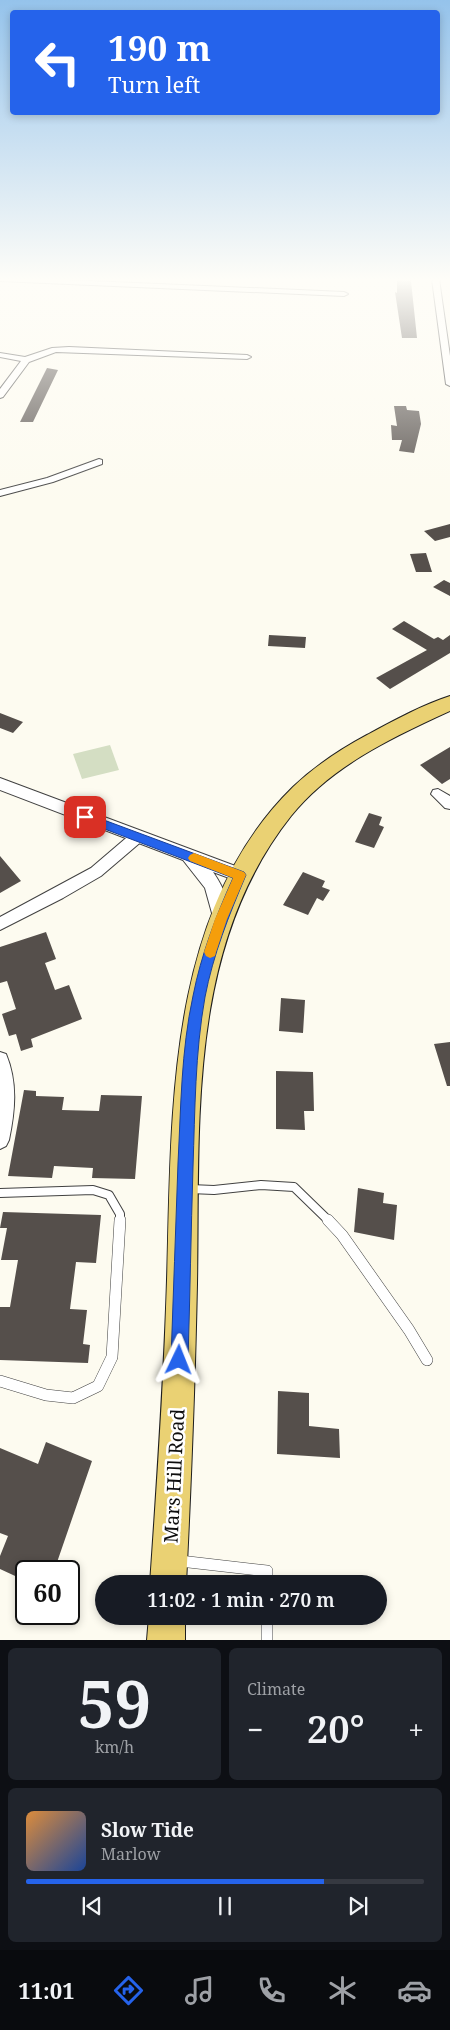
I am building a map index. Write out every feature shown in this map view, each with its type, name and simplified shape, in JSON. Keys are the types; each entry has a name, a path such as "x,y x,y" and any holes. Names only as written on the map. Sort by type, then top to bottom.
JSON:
{"main road":[{"name":"Mars Hill Road","path":"169,1572 178,1398 188,1098 194,1029 208,957 221,919 240,875 272,825 284,810 313,780 352,752 391,730 450,703"},
{"path":"166,1640 167,1625"}],"street":[{"path":"3,356 26,360 39,356"},
{"path":"214,356 247,357"},
{"path":"446,356 450,384"},
{"path":"0,395 26,360"},
{"path":"0,492 50,480 99,462"},
{"path":"0,784 240,875"},
{"path":"438,794 450,804"},
{"path":"0,924 96,872 137,837"},
{"path":"183,854 203,869 218,898 221,919"},
{"path":"0,1060 6,1079 8,1103 0,1140"}],"lane":[{"path":"185,1188 214,1190 269,1185 294,1187 342,1235 409,1330 427,1360"},
{"path":"0,1193 93,1190 109,1195 120,1214 112,1357 98,1386 72,1398 46,1396 0,1381"},
{"path":"169,1572 267,1571 267,1575"},
{"path":"267,1625 267,1640"}],"green space":[{"path":"110,745 119,770 82,779 73,754"}],"building":[{"path":"47,368 58,370 33,422 20,422"},
{"path":"394,406 406,406 407,410 419,411 421,424 414,453 399,451 402,440 392,440 391,425 397,426"},
{"path":"450,524 450,537 435,541 424,531"},
{"path":"426,553 432,572 416,572 410,554"},
{"path":"444,580 450,583 450,596 433,587"},
{"path":"404,621 434,639 438,637 443,640 450,635 450,653 390,689 376,678 427,650 392,629"},
{"path":"269,635 306,637 305,648 268,646"},
{"path":"0,713 23,722 13,733 0,728"},
{"path":"450,747 450,779 442,784 420,765"},
{"path":"369,813 382,817 379,825 384,827 374,848 355,842"},
{"path":"0,856 21,881 0,893"},
{"path":"303,872 325,881 322,887 330,890 323,901 317,898 308,915 283,905"},
{"path":"46,932 56,959 45,963 55,990 69,985 82,1019 31,1039 33,1047 21,1051 16,1034 9,1036 2,1014 16,1009 7,981 0,983 0,947"},
{"path":"281,998 305,1000 303,1033 279,1031"},
{"path":"450,1042 450,1086 447,1086 434,1044"},
{"path":"276,1071 313,1072 314,1111 304,1111 305,1130 276,1129"},
{"path":"24,1090 36,1091 36,1096 64,1097 62,1110 99,1111 101,1095 142,1096 135,1179 92,1178 93,1168 54,1166 52,1178 8,1176"},
{"path":"358,1188 384,1193 383,1203 397,1205 394,1240 354,1232"},
{"path":"3,1212 101,1215 96,1263 76,1262 70,1309 87,1310 83,1344 90,1345 88,1363 0,1360 0,1307 10,1307 18,1260 1,1260 7,1228 0,1228"},
{"path":"278,1391 309,1393 309,1426 339,1429 340,1458 277,1454"},
{"path":"46,1442 92,1461 58,1560 15,1560 15,1576 0,1569 0,1556 8,1536 0,1533 0,1448 38,1464"}],"slow traffic":[{"path":"194,858 240,875 221,919 210,952"}],"route":[{"path":"85,817 240,875 221,919 208,957 199,997 192,1046 188,1098 179,1360"}]}
